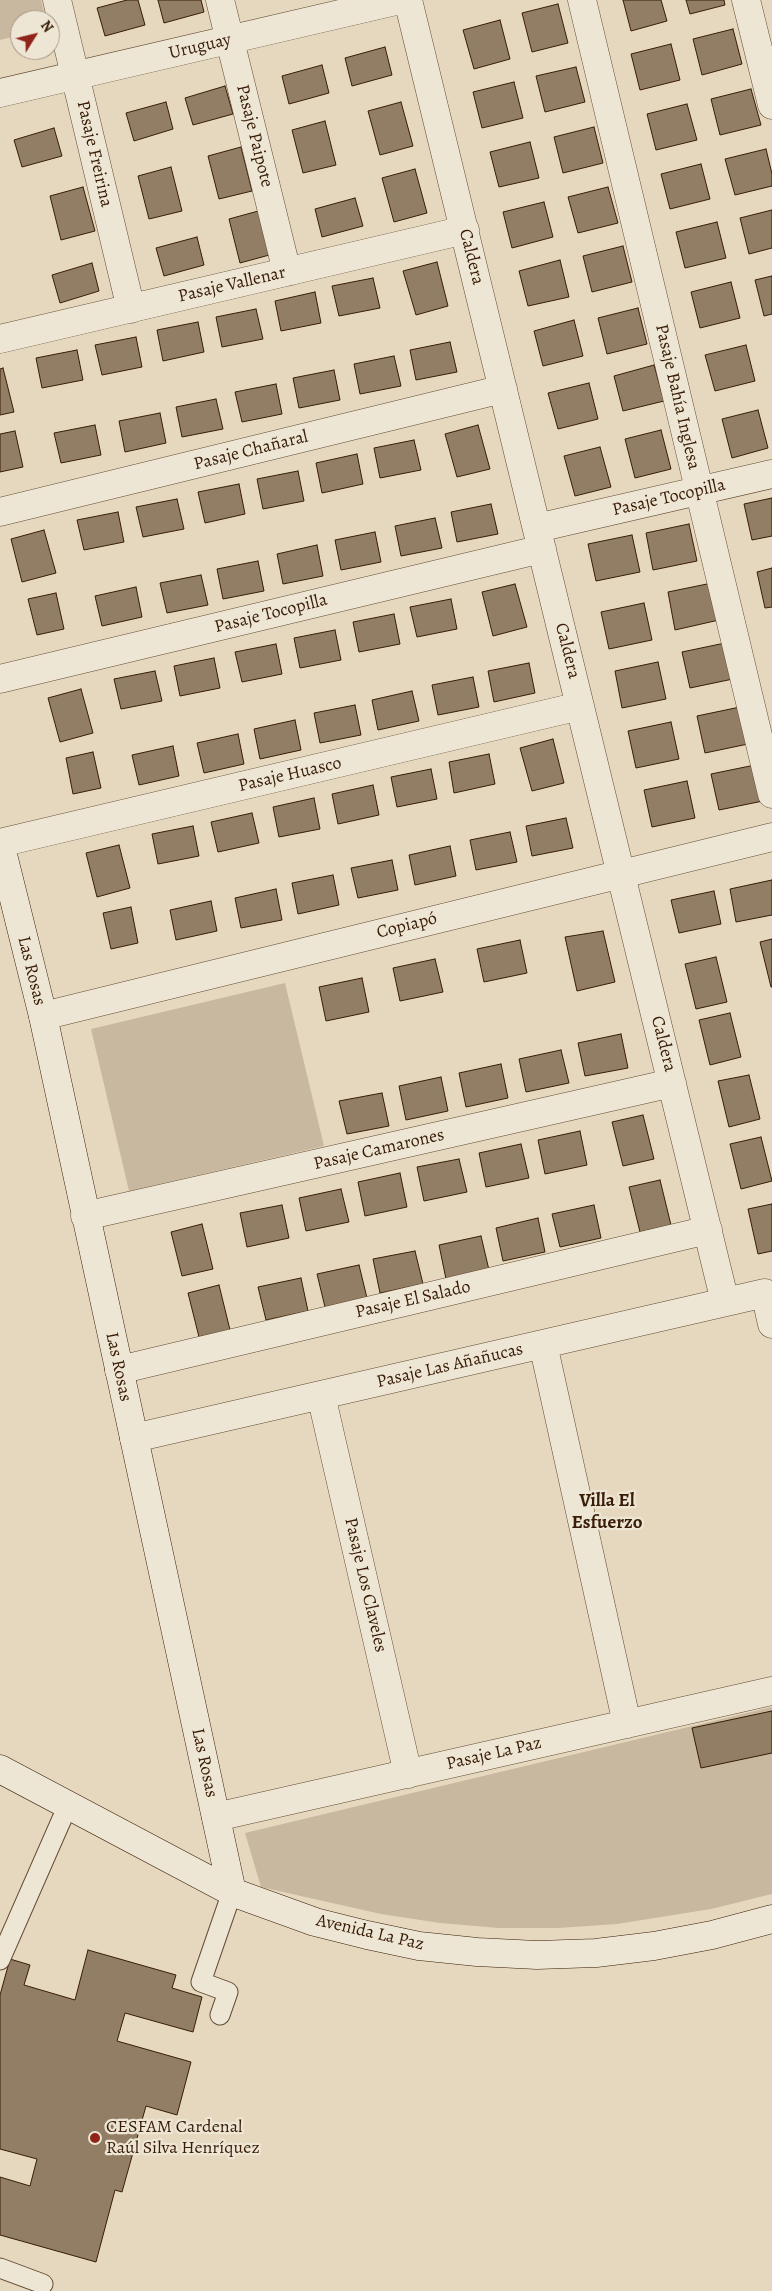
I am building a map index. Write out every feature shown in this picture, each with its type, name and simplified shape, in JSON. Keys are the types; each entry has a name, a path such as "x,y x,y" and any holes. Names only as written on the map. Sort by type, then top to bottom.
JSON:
{"street":[{"name":"Pasaje Freirina","path":"57,0 131,309"},
{"name":"Pasaje Paipote","path":"220,0 287,272"},
{"name":"Uruguay","path":"0,93 400,0"},
{"name":"Caldera","path":"408,0 725,1302"},
{"name":"Pasaje Bahía Inglesa","path":"582,0 772,794"},
{"path":"746,0 772,105"},
{"name":"Pasaje Vallenar","path":"0,339 465,230"},
{"name":"Pasaje Chañaral","path":"0,512 503,389"},
{"name":"Pasaje Tocopilla","path":"0,679 539,539 700,492 772,474"},
{"name":"Pasaje Huasco","path":"0,843 580,706"},
{"name":"Copiapó","path":"42,1016 772,837"},
{"name":"Las Rosas","path":"0,843 42,1016 232,1892"},
{"name":"Pasaje Camarones","path":"85,1216 672,1083"},
{"name":"Pasaje El Salado","path":"119,1370 708,1230"},
{"name":"Pasaje Las Añañucas","path":"134,1438 765,1293 772,1324"},
{"path":"544,1344 627,1724"},
{"name":"Pasaje Los Claveles","path":"321,1396 408,1774"},
{"name":"Pasaje La Paz","path":"216,1817 772,1691"},
{"name":"Avenida La Paz","path":"0,1769 232,1892 315,1922 367,1936 419,1946 478,1952 536,1955 596,1953 654,1946 712,1935 772,1919"}],"lane":[{"path":"0,1960 68,1805"},
{"path":"220,2015 228,1992 201,1982 232,1892"},
{"path":"0,2268 43,2284"}],"shaded area":[{"path":"0,0 41,0 44,10 10,10 10,38 0,40"},
{"path":"285,983 324,1146 129,1191 91,1029"},
{"path":"772,1707 772,1894 711,1909 617,1924 558,1928 499,1928 440,1923 381,1914 261,1887 245,1833"}],"building":[{"path":"127,0 138,0 145,25 105,36 97,8"},
{"path":"158,0 201,0 204,12 164,23"},
{"path":"623,0 661,0 667,21 631,31"},
{"path":"686,0 724,0 725,5 690,14"},
{"path":"558,4 568,43 532,52 522,13"},
{"path":"500,20 510,59 474,69 463,30"},
{"path":"733,29 742,64 702,75 693,39"},
{"path":"671,44 680,80 640,90 631,54"},
{"path":"385,47 392,75 352,86 345,58"},
{"path":"322,65 329,93 289,104 282,76"},
{"path":"576,67 585,102 545,112 536,76"},
{"path":"514,82 523,118 482,128 473,92"},
{"path":"225,86 233,114 193,125 185,98"},
{"path":"751,89 761,125 720,135 711,99"},
{"path":"166,102 173,129 134,141 126,113"},
{"path":"401,102 413,146 380,155 368,111"},
{"path":"687,104 697,140 656,150 647,114"},
{"path":"325,121 336,165 303,173 292,130"},
{"path":"594,127 603,163 563,173 554,137"},
{"path":"54,128 62,156 22,167 14,140"},
{"path":"530,142 539,178 499,187 490,152"},
{"path":"241,147 252,191 219,199 208,156"},
{"path":"766,149 772,174 772,186 735,195 725,159"},
{"path":"701,164 710,199 670,209 661,174"},
{"path":"171,167 182,211 149,219 138,176"},
{"path":"415,169 427,213 394,222 382,178"},
{"path":"83,187 95,231 61,240 50,196"},
{"path":"608,187 618,223 578,233 568,197"},
{"path":"355,198 363,226 322,237 315,209"},
{"path":"544,202 553,237 512,248 503,212"},
{"path":"262,210 273,254 240,263 229,219"},
{"path":"772,210 772,248 749,254 740,218"},
{"path":"717,222 726,258 685,268 676,232"},
{"path":"197,237 204,265 164,276 156,248"},
{"path":"623,246 632,282 592,292 583,256"},
{"path":"560,260 569,297 528,306 519,271"},
{"path":"437,262 448,306 416,315 403,271"},
{"path":"92,263 99,291 60,303 52,275"},
{"path":"772,276 772,314 764,316 755,280"},
{"path":"373,278 380,308 339,316 332,286"},
{"path":"731,282 740,318 700,328 691,292"},
{"path":"315,292 321,323 281,331 275,301"},
{"path":"638,308 647,344 607,354 598,318"},
{"path":"256,309 263,339 222,347 216,317"},
{"path":"574,320 583,356 543,366 534,331"},
{"path":"198,322 204,352 163,361 157,330"},
{"path":"136,337 142,367 102,375 95,345"},
{"path":"450,342 457,372 416,380 410,350"},
{"path":"746,345 755,381 715,391 705,355"},
{"path":"77,350 83,380 42,388 36,358"},
{"path":"394,356 401,386 360,394 354,364"},
{"path":"654,365 664,401 623,411 614,376"},
{"path":"3,368 14,412 0,415 0,369"},
{"path":"334,370 340,400 299,408 293,378"},
{"path":"589,383 598,419 558,429 548,393"},
{"path":"276,384 282,414 242,422 235,392"},
{"path":"216,399 223,429 182,437 176,407"},
{"path":"758,410 768,448 732,458 722,419"},
{"path":"160,413 166,443 125,452 119,421"},
{"path":"95,425 101,455 61,463 54,433"},
{"path":"478,425 490,469 457,477 445,434"},
{"path":"661,430 671,469 635,478 625,439"},
{"path":"15,431 23,467 0,472 0,434"},
{"path":"414,440 421,470 380,478 374,448"},
{"path":"600,447 611,487 575,496 564,456"},
{"path":"357,454 363,484 322,493 316,463"},
{"path":"298,471 304,501 263,509 257,479"},
{"path":"239,484 245,514 205,523 198,492"},
{"path":"772,498 772,536 752,540 744,504"},
{"path":"177,499 184,529 143,537 136,507"},
{"path":"491,504 498,534 457,542 451,512"},
{"path":"118,512 124,542 84,550 77,520"},
{"path":"435,518 442,548 401,556 395,526"},
{"path":"689,524 697,561 653,570 646,533"},
{"path":"44,530 56,573 22,582 11,539"},
{"path":"375,532 381,562 341,570 335,540"},
{"path":"632,535 640,572 596,581 588,544"},
{"path":"317,545 323,576 283,584 277,554"},
{"path":"258,561 264,591 223,599 217,569"},
{"path":"772,568 772,607 765,608 757,572"},
{"path":"201,575 208,605 167,613 160,583"},
{"path":"712,583 719,620 675,630 668,592"},
{"path":"515,584 527,627 493,636 482,592"},
{"path":"136,587 142,617 102,626 95,596"},
{"path":"56,593 64,629 37,635 28,599"},
{"path":"451,599 457,629 417,637 410,607"},
{"path":"644,603 652,640 609,649 601,612"},
{"path":"394,614 400,644 359,652 353,622"},
{"path":"335,630 341,660 300,668 294,638"},
{"path":"725,643 733,679 690,688 682,652"},
{"path":"276,644 282,674 242,682 235,652"},
{"path":"214,658 220,688 180,696 174,666"},
{"path":"658,662 666,699 622,708 615,671"},
{"path":"529,663 535,693 494,702 488,671"},
{"path":"155,671 162,701 121,709 114,679"},
{"path":"473,677 479,707 438,715 432,685"},
{"path":"81,689 93,733 60,742 48,698"},
{"path":"412,691 419,721 378,730 372,700"},
{"path":"355,705 361,735 320,743 314,713"},
{"path":"740,707 748,744 705,753 697,716"},
{"path":"295,720 301,750 260,759 254,729"},
{"path":"671,722 679,759 636,768 628,731"},
{"path":"238,734 244,764 204,773 197,743"},
{"path":"553,739 564,783 532,791 520,748"},
{"path":"173,746 179,776 139,785 132,755"},
{"path":"93,752 101,788 73,794 66,758"},
{"path":"489,754 495,784 454,793 449,762"},
{"path":"755,765 763,801 719,810 711,774"},
{"path":"431,769 437,799 397,807 391,777"},
{"path":"687,781 695,818 652,827 644,790"},
{"path":"373,785 379,815 338,824 332,794"},
{"path":"314,798 320,829 279,837 273,807"},
{"path":"252,813 259,843 218,852 211,822"},
{"path":"566,818 573,848 532,856 526,826"},
{"path":"193,826 199,856 158,864 152,834"},
{"path":"510,832 517,862 476,870 470,840"},
{"path":"119,845 130,888 97,897 86,853"},
{"path":"450,846 456,876 415,885 409,855"},
{"path":"392,860 398,890 358,898 351,868"},
{"path":"333,875 339,905 298,914 292,883"},
{"path":"772,880 772,915 736,922 730,889"},
{"path":"276,889 282,920 241,928 235,898"},
{"path":"714,891 721,924 679,933 671,900"},
{"path":"211,901 217,931 176,940 170,910"},
{"path":"131,907 138,943 111,949 103,913"},
{"path":"603,931 615,982 577,991 565,937"},
{"path":"772,939 772,987 771,987 760,942"},
{"path":"520,940 527,973 484,982 477,949"},
{"path":"716,957 727,1002 696,1009 685,964"},
{"path":"435,959 443,992 400,1001 393,968"},
{"path":"362,978 369,1012 326,1021 319,987"},
{"path":"730,1013 741,1057 710,1065 699,1020"},
{"path":"621,1034 628,1068 585,1076 578,1043"},
{"path":"561,1050 569,1083 526,1092 519,1059"},
{"path":"501,1064 508,1098 466,1107 459,1073"},
{"path":"749,1075 760,1119 729,1127 718,1081"},
{"path":"441,1077 448,1111 406,1120 399,1086"},
{"path":"382,1093 389,1126 347,1134 339,1101"},
{"path":"643,1115 654,1159 623,1166 612,1122"},
{"path":"580,1131 587,1165 545,1174 538,1140"},
{"path":"761,1137 772,1181 741,1189 730,1144"},
{"path":"521,1144 529,1178 486,1187 479,1153"},
{"path":"459,1159 467,1192 424,1201 417,1167"},
{"path":"400,1173 407,1207 365,1216 358,1182"},
{"path":"660,1180 671,1225 640,1232 629,1187"},
{"path":"341,1189 349,1222 306,1231 299,1198"},
{"path":"772,1204 772,1251 758,1254 748,1209"},
{"path":"282,1205 289,1238 247,1247 240,1213"},
{"path":"594,1205 601,1238 560,1247 552,1214"},
{"path":"538,1218 545,1252 503,1261 496,1228"},
{"path":"202,1224 213,1269 182,1276 171,1232"},
{"path":"481,1236 489,1270 446,1279 439,1245"},
{"path":"415,1251 423,1284 380,1293 373,1259"},
{"path":"359,1265 367,1298 325,1307 317,1274"},
{"path":"301,1278 308,1311 266,1320 258,1287"},
{"path":"219,1285 230,1330 199,1337 188,1293"},
{"path":"772,1711 772,1753 701,1768 692,1728"},
{"path":"88,1950 176,1975 172,1988 202,1997 193,2032 125,2013 117,2041 191,2062 177,2115 146,2106 122,2192 115,2190 96,2262 0,2235 0,2177 30,2186 37,2159 0,2149 0,1995 10,1959 30,1965 24,1985 75,2000"}],"place":[{"name":"CESFAM Cardenal Raúl Silva Henríquez","path":"95,2138"}],"district":[{"name":"Villa El Esfuerzo","path":"607,1512"}]}
